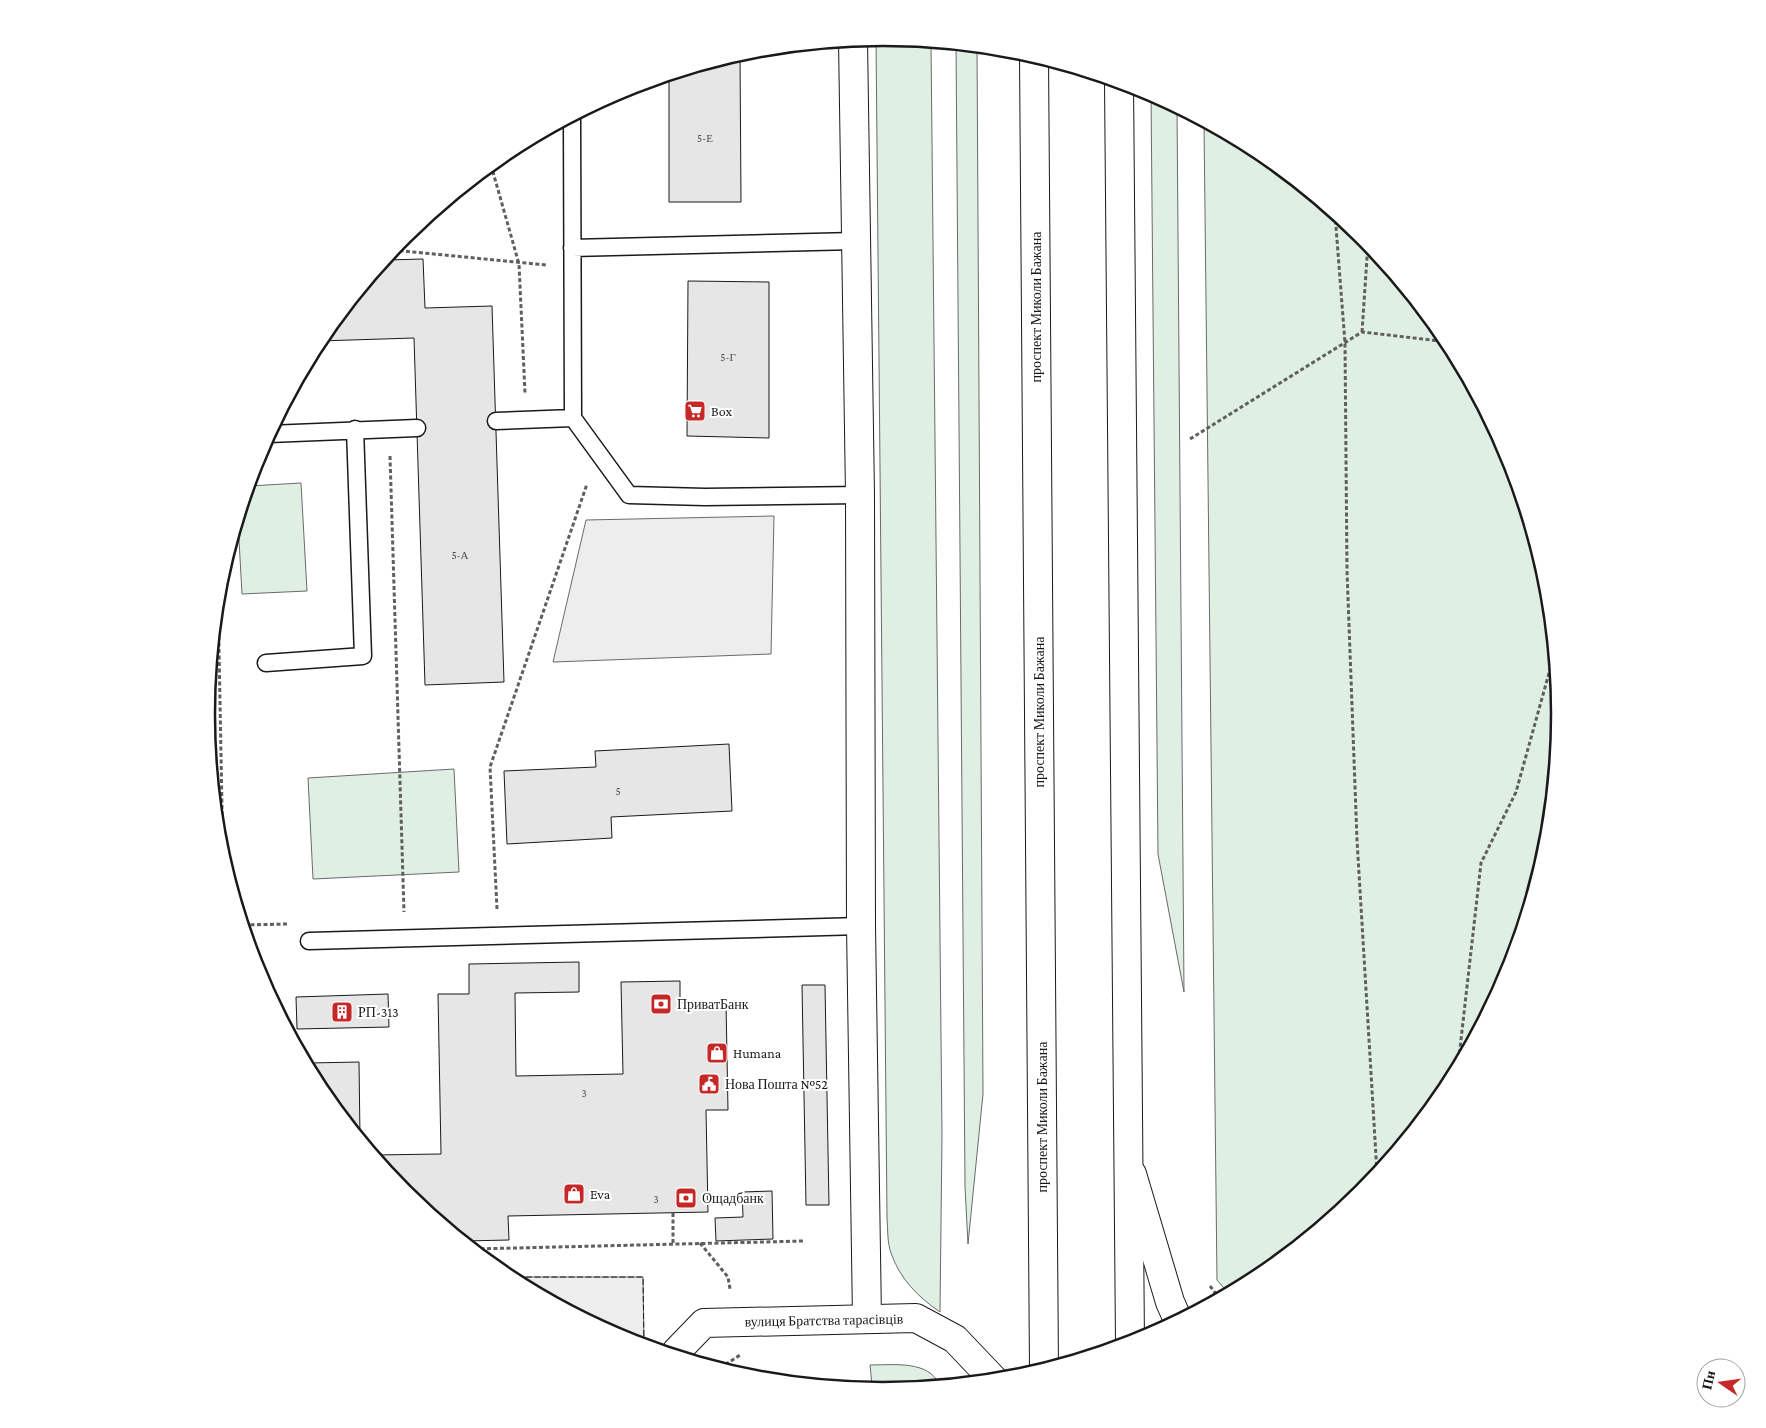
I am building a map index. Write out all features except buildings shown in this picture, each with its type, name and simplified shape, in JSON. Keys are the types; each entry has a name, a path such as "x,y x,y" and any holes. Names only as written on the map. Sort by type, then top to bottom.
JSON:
{"main road":[{"path":"853,47 860,495 861,926 868,1319"},
{"name":"проспект Миколи Бажана","path":"1034,64 1044,1362"},
{"path":"1119,90 1130,1334"},
{"path":"1128,1162 1170,1302 1175,1314"},
{"name":"вулиця Братства тарасівців","path":"679,1349 704,1323 916,1318 955,1339 987,1373"}],"lane":[{"path":"572,124 573,418 629,495 705,498 860,495"},
{"path":"572,248 855,241"},
{"path":"496,421 573,418"},
{"path":"277,434 417,428"},
{"path":"266,663 363,656 355,429"},
{"path":"309,941 861,926"}],"path":[{"path":"493,172 519,264 527,420"},
{"path":"1336,224 1345,343 1347,571 1355,780 1376,1163"},
{"path":"403,251 519,264 572,267"},
{"path":"1362,332 1367,255"},
{"path":"1190,439 1362,332 1436,341"},
{"path":"389,428 405,920"},
{"path":"497,917 490,767 598,452"},
{"path":"219,647 223,813"},
{"path":"1460,1050 1481,862 1516,792 1549,673"},
{"path":"673,1213 673,1244"},
{"path":"483,1249 804,1241"},
{"path":"1210,1286 1215,1293"},
{"path":"728,1363 742,1354"}],"green space":[{"path":"876,46 883,46 931,48 942,1135 940,1312 917,1294 899,1271 891,1253 887,1218"},
{"path":"956,51 977,53 983,1094 968,1244 965,1187"},
{"path":"1151,103 1177,115 1184,992 1158,854"},
{"path":"1204,129 1254,159 1290,184 1355,242 1413,307 1461,380 1500,458 1528,541 1545,627 1551,714 1545,801 1528,887 1500,970 1461,1048 1413,1121 1355,1186 1290,1244 1254,1269 1224,1288 1217,1280"},
{"path":"301,483 307,591 242,594 239,538 256,486"},
{"path":"454,769 459,872 313,879 308,778"},
{"path":"870,1365 899,1365 919,1368 928,1371 935,1379 883,1382 872,1381"}],"shaded area":[{"path":"774,516 771,654 553,662 586,520"},
{"path":"525,1277 643,1277 644,1337 588,1313"}],"fence":[{"path":"525,1277 643,1277 644,1337"}],"place":[{"name":"Box","path":"695,411"},
{"name":"ПриватБанк","path":"661,1004"},
{"name":"РП-313","path":"342,1012"},
{"name":"Humana","path":"717,1053"},
{"name":"Нова Пошта №52","path":"709,1084"},
{"name":"Eva","path":"574,1194"},
{"name":"Ощадбанк","path":"686,1198"}]}
